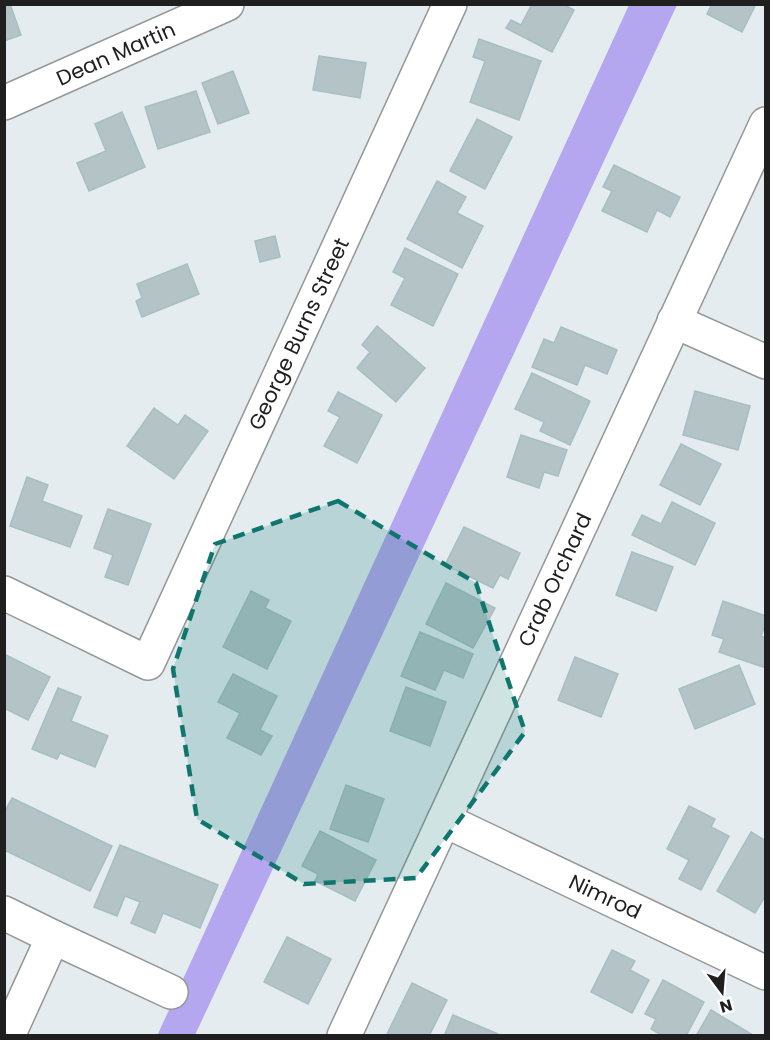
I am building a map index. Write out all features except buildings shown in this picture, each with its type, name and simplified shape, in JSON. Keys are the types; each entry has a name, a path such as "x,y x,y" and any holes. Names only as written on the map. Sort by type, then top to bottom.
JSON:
{"street":[{"name":"Dean Martin","path":"4,103 227,4"},
{"name":"George Burns Street","path":"4,593 147,663 440,8"},
{"name":"Crab Orchard","path":"344,1035 765,124"},
{"path":"674,321 765,362"},
{"name":"Nimrod","path":"444,820 765,973"},
{"path":"4,913 171,992"},
{"path":"8,1035 52,937"}],"highlighted area":[{"path":"338,501 476,583 525,732 416,878 304,884 197,819 173,669 215,544"}],"shaded area":[{"path":"629,5 677,5 195,1035 157,1036"}]}
